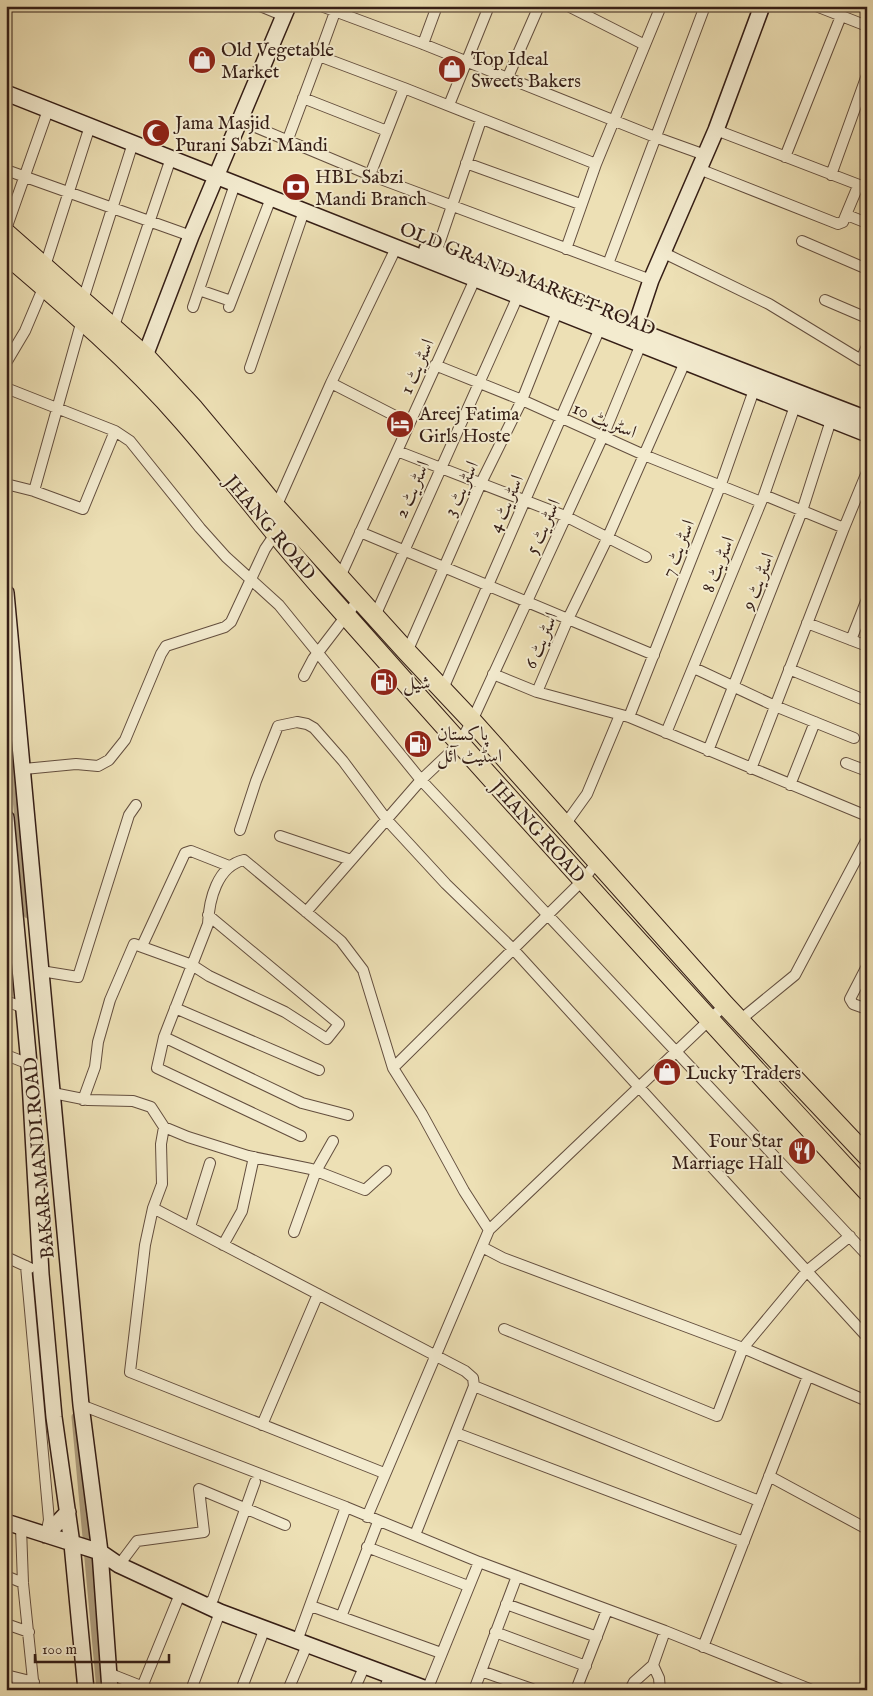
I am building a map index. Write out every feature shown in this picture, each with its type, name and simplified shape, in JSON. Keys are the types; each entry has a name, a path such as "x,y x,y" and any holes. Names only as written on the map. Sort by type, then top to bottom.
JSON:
{"highway":[{"name":"JHANG ROAD","path":"6,233 114,326 145,356 194,409 280,520 346,615 459,744 709,1020 867,1190"},
{"name":"JHANG ROAD","path":"6,254 130,364 280,520 360,598 374,616 472,722 725,1005 867,1156"}],"street":[{"path":"145,356 191,236 286,11 260,6"},
{"path":"321,6 423,44 655,137 702,162 838,224 843,222 863,187 716,130"},
{"path":"423,44 437,6"},
{"path":"449,105 489,6"},
{"path":"507,79 539,6"},
{"path":"568,6 646,45"},
{"path":"566,248 580,204 661,6"},
{"path":"608,264 705,6"},
{"path":"636,338 651,280 716,130 762,6"},
{"path":"816,6 867,26"},
{"path":"288,139 335,12"},
{"path":"786,157 840,16"},
{"path":"319,56 449,105 481,120 596,164"},
{"path":"831,175 867,75"},
{"name":"OLD GRAND MARKET ROAD","path":"6,85 636,338 867,419"},
{"path":"370,175 404,88"},
{"name":"OLD GRAND MARKET ROAD","path":"6,93 171,158 219,172 235,184 396,248 435,257 475,279 600,328 636,338 685,362 867,434"},
{"path":"303,98 387,131"},
{"path":"6,229 48,110"},
{"path":"435,257 481,120"},
{"path":"241,121 288,139 370,175 651,280"},
{"path":"45,266 90,126"},
{"path":"83,300 133,143"},
{"path":"114,326 171,158"},
{"path":"466,163 580,204"},
{"path":"6,170 191,236"},
{"path":"194,307 235,184"},
{"path":"199,290 230,304 270,198"},
{"path":"250,368 304,211"},
{"path":"847,215 867,223"},
{"path":"802,241 867,269"},
{"path":"24,769 76,764 98,766 109,760 125,740 160,654 166,646 226,627 231,622 280,520 330,383 396,248"},
{"path":"664,253 769,304 864,361 867,346"},
{"name":"اسٹریٹ 1","path":"340,578 475,279"},
{"path":"6,363 25,331 44,286"},
{"name":"اسٹریٹ 2","path":"374,616 518,296"},
{"path":"825,300 867,318"},
{"name":"اسٹریٹ 3","path":"407,652 481,484 522,400 557,312"},
{"path":"34,491 59,409 82,320"},
{"name":"اسٹریٹ 4","path":"442,691 562,420 600,328"},
{"name":"اسٹریٹ 5","path":"306,912 421,780 459,744 472,722 602,436 636,338"},
{"name":"اسٹریٹ 6","path":"685,362 607,539 568,619 537,692 624,716 867,816"},
{"name":"اسٹریٹ 10","path":"435,365 522,400 562,420 644,455 762,499 802,510 844,528"},
{"path":"330,383 409,423"},
{"path":"6,388 115,430 130,441 226,558 279,605 421,780 867,1254"},
{"name":"اسٹریٹ 7","path":"564,826 587,794 654,655 721,484 754,390"},
{"name":"اسٹریٹ 8","path":"666,733 762,499 795,406"},
{"name":"اسٹریٹ 9","path":"708,751 735,687 802,510 831,420"},
{"path":"6,484 34,491 83,509 115,430"},
{"path":"396,451 565,516 607,539 646,557"},
{"path":"751,769 867,472"},
{"path":"360,532 654,655"},
{"name":"BAKAR MANDI ROAD","path":"6,593 24,769 81,1405 88,1548 86,1690"},
{"path":"304,676 360,598"},
{"path":"851,640 867,599"},
{"path":"807,623 867,646"},
{"path":"694,668 774,706 854,738"},
{"path":"789,669 867,701"},
{"path":"493,674 537,692"},
{"path":"240,830 256,781 278,726 297,722 308,724 325,741 387,820 446,884 513,949 867,1337"},
{"path":"790,785 815,722"},
{"path":"846,763 867,771"},
{"path":"41,971 78,977 129,815 136,805"},
{"name":"BAKAR MANDI ROAD","path":"6,818 10,903 16,923 12,954 24,1008 41,1274 54,1417 68,1512 88,1548 110,1690"},
{"path":"280,836 351,860"},
{"path":"740,1020 794,975 867,839"},
{"path":"142,946 184,853 191,851 229,866"},
{"path":"301,1136 156,1068 164,1037 208,924 209,905 224,871 229,866 244,860 341,942 363,970 393,1068 422,1114 450,1169 489,1230"},
{"path":"393,1068 583,880 598,862"},
{"path":"83,1100 95,1068 98,1042 110,1000 134,944 192,965 209,976 285,1012 327,1039 339,1024 208,915"},
{"path":"16,923 37,921"},
{"path":"867,966 850,999 853,1004 867,1009"},
{"path":"6,1001 24,1008"},
{"path":"367,1517 384,1473 489,1230 725,1005"},
{"path":"175,1008 319,1070"},
{"path":"164,1037 302,1103 348,1115"},
{"path":"6,1055 29,1064"},
{"path":"53,1093 83,1100 132,1101 151,1107 164,1127 188,1138 316,1172 365,1190 386,1171"},
{"path":"164,1127 161,1144 162,1184 153,1208 145,1245 130,1372 384,1473"},
{"path":"294,1232 316,1172 333,1141"},
{"path":"224,1245 242,1211 254,1157"},
{"path":"190,1227 210,1163"},
{"path":"153,1208 435,1355 465,1371 473,1378 474,1386 416,1535"},
{"path":"504,1328 717,1416 743,1348 807,1271 850,1236"},
{"path":"482,1247 503,1258 743,1348 867,1400"},
{"path":"6,1257 41,1274"},
{"path":"26,1266 48,1520 46,1535"},
{"path":"262,1425 318,1294"},
{"path":"702,1646 808,1376"},
{"path":"474,1386 760,1501"},
{"path":"81,1405 346,1507 378,1522 416,1535 478,1562 665,1631 812,1690"},
{"path":"456,1432 744,1542"},
{"path":"769,1476 867,1529"},
{"path":"206,1606 213,1599 255,1482"},
{"path":"119,1565 138,1541 204,1532 199,1489 285,1525"},
{"path":"288,1690 312,1606 346,1507"},
{"path":"46,1535 68,1512"},
{"path":"6,1522 88,1548 119,1565 220,1612 428,1689 478,1562"},
{"path":"341,1617 378,1522"},
{"path":"6,1675 34,1686 23,1583 22,1528"},
{"path":"367,1547 468,1586"},
{"path":"6,1576 23,1583"},
{"path":"474,1690 517,1576"},
{"path":"108,1674 147,1689 180,1594"},
{"path":"506,1604 597,1637"},
{"path":"312,1606 441,1653"},
{"path":"576,1690 607,1610"},
{"path":"191,1690 220,1612"},
{"path":"6,1624 28,1632"},
{"path":"241,1690 265,1628"},
{"path":"630,1690 634,1682 653,1665 665,1631"},
{"path":"495,1632 586,1666"},
{"path":"354,1690 365,1665"},
{"path":"653,1665 659,1678 660,1690"},
{"path":"481,1671 532,1689"},
{"path":"384,1690 390,1675"},
{"path":"15,1690 19,1680"}],"waterway":[{"path":"6,683 28,914"},
{"path":"76,1417 101,1690"}],"place":[{"name":"Old Vegetable Market","path":"202,60"},
{"name":"Top Ideal Sweets Bakers","path":"452,69"},
{"name":"Jama Masjid Purani Sabzi Mandi","path":"156,133"},
{"name":"HBL Sabzi Mandi Branch","path":"296,187"},
{"name":"Areej Fatima Girls Hoste","path":"400,424"},
{"name":"شیل","path":"384,682"},
{"name":"پاکستان اسٹیٹ آئل","path":"418,744"},
{"name":"Lucky Traders","path":"667,1072"},
{"name":"Four Star Marriage Hall","path":"802,1151"}]}
